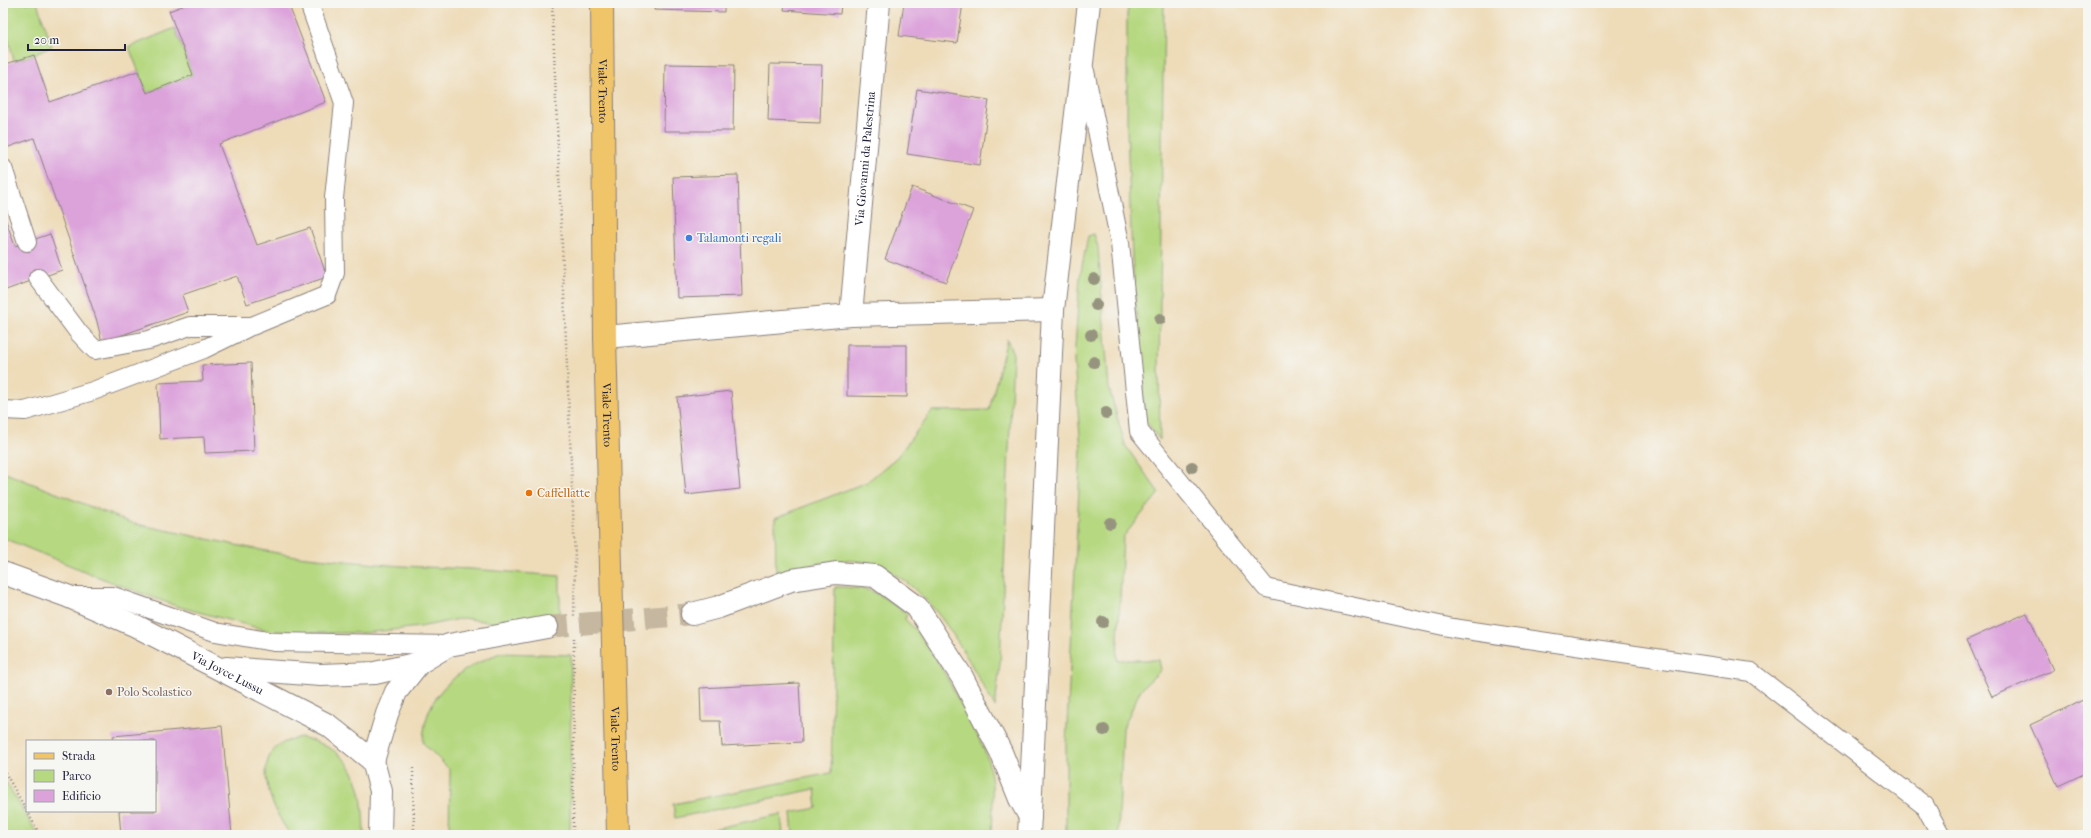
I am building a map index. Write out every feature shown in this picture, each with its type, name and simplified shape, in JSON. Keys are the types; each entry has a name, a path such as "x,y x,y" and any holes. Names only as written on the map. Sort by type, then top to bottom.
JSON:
{"main road":[{"name":"Viale Trento","path":"602,3 605,337 617,832"}],"street":[{"name":"Via Giovanni da Palestrina","path":"852,315 879,3"},
{"path":"1029,826 1053,310 1089,3"},
{"path":"605,337 852,315 1053,310"},
{"name":"Via Joyce Lussu","path":"3,573 67,596 136,626 328,724 373,760"},
{"path":"692,614 719,607 791,580 836,573 875,576 917,607 962,677 1000,752 1020,799 1029,826"},
{"path":"217,667 321,675 375,673 419,663 449,645 547,627"},
{"path":"380,835 381,791 373,760 396,692 419,663"}],"lane":[{"path":"3,410 25,411 93,391 204,349 252,326 327,295 335,273 334,198 344,103 309,3"},
{"path":"1082,59 1120,243 1139,431 1266,588 1453,628 1751,672 1925,806 1941,835"},
{"path":"3,168 27,242"},
{"path":"38,278 79,332 95,350 149,340 190,326 252,326"},
{"path":"67,596 113,596 215,632 274,642 449,645"}],"path":[{"path":"552,3 574,559 574,621"},
{"path":"573,835 574,629"},
{"path":"413,768 414,835"},
{"path":"3,769 26,809"},
{"path":"28,812 40,835"}],"green space":[{"path":"3,3 37,3 52,46 34,55 14,61 5,26 3,26"},
{"path":"1129,3 1164,3 1159,375 1160,440 1145,420 1132,258 1127,129 1127,14"},
{"path":"175,28 193,75 147,93 129,47"},
{"path":"1094,234 1098,247 1109,388 1125,445 1159,493 1123,537 1117,660 1159,660 1161,670 1141,689 1123,728 1118,835 1066,835 1066,745 1081,449 1074,361 1080,277 1088,236"},
{"path":"1007,339 1013,354 1000,664 995,707 964,652 941,618 913,587 886,568 867,562 827,562 814,564 776,576 775,518 867,482 897,457 932,411 989,410"},
{"path":"3,472 132,523 245,547 288,555 355,562 560,576 560,622 524,628 464,618 420,627 363,633 305,633 266,630 176,606 106,580 3,538"},
{"path":"835,587 848,587 867,590 874,592 888,600 907,614 905,619 932,653 948,679 988,759 991,774 993,809 992,835 793,835 791,813 817,808 815,789 675,818 673,804 831,773"},
{"path":"500,653 571,655 570,835 449,835 450,770 423,743 425,725 429,710 436,697 457,676 470,667"},
{"path":"300,737 319,743 333,750 345,760 353,771 361,800 364,835 291,835 285,827 274,806 270,794 266,770 268,760 273,751 279,745"},
{"path":"3,777 38,835 3,835"},
{"path":"781,814 783,835 705,835 704,831"}],"building":[{"path":"190,3 288,3 326,102 219,144 257,245 310,228 327,277 247,304 237,276 182,295 188,312 102,342 96,318 34,138 3,149 3,65 34,55 50,102 138,71 147,93 193,75 169,11"},
{"path":"655,3 724,3 724,12 654,10"},
{"path":"785,3 841,3 840,14 784,10"},
{"path":"904,3 963,3 957,43 899,36"},
{"path":"665,64 734,65 733,131 664,131"},
{"path":"770,64 822,65 820,123 768,121"},
{"path":"917,89 989,100 980,165 907,154"},
{"path":"738,175 742,296 677,298 673,177"},
{"path":"912,187 973,210 946,282 885,259"},
{"path":"3,212 15,246 50,234 62,270 3,291"},
{"path":"847,345 907,345 907,397 847,396"},
{"path":"251,363 254,451 205,453 204,437 160,439 158,383 203,381 202,365"},
{"path":"731,391 740,489 686,495 677,397"},
{"path":"2027,613 2053,670 1992,697 1967,640"},
{"path":"799,683 802,742 722,746 720,721 701,721 700,688"},
{"path":"2083,700 2088,711 2088,772 2058,786 2030,725"},
{"path":"222,726 232,835 121,835 119,812 156,812 156,740 114,740 113,736"}],"tunnel":[{"path":"547,627 692,614"}],"place":[{"name":"Talamonti regali","path":"689,238"},
{"name":"Caffellatte","path":"529,493"},
{"name":"Polo Scolastico","path":"109,692"}]}
